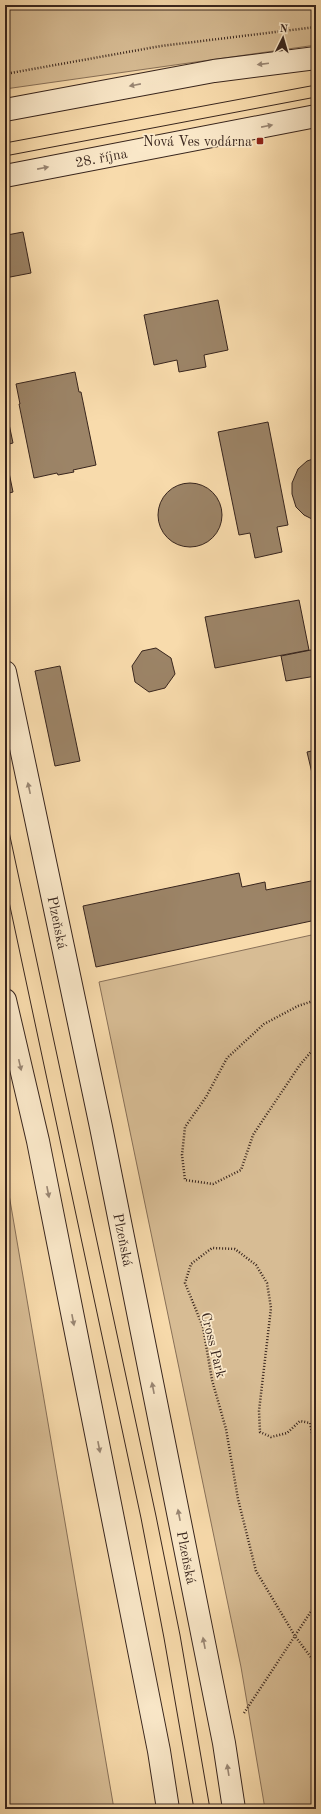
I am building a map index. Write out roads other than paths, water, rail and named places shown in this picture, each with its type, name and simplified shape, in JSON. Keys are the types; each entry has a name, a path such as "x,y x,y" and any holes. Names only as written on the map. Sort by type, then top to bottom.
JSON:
{"main road":[{"path":"5,110 186,75 316,58"},
{"name":"28. října","path":"5,176 316,116"},
{"name":"Plzeňská","path":"5,672 103,1135 224,1743 234,1809"},
{"path":"5,1000 39,1149 159,1751 168,1809"}],"tram line":[{"path":"5,143 316,85"},
{"path":"5,156 316,97"},
{"path":"5,813 156,1516 180,1635 210,1809"},
{"path":"5,883 141,1518 194,1809"}],"place":[{"name":"Nová Ves vodárna","path":"260,141"}]}
